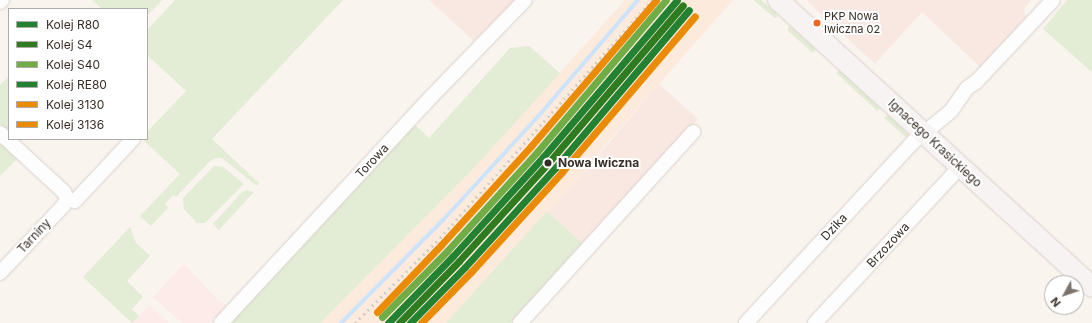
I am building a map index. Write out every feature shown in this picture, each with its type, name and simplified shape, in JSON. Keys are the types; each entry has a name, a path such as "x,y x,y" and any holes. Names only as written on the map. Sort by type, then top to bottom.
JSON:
{"street":[{"name":"Torowa","path":"221,323 430,98 525,0"},
{"name":"Dzika","path":"746,323 912,142 951,111 967,88 976,82 1053,0"},
{"name":"Ignacego Krasickiego","path":"783,2 1092,287"},
{"path":"520,323 693,132"},
{"path":"0,133 64,192 66,199 75,201 132,140"},
{"name":"Brzozowa","path":"815,323 961,166"},
{"name":"Tarniny","path":"0,273 63,206 66,199"}],"shaded area":[{"path":"429,0 519,0 474,41"},
{"path":"625,0 733,0 607,143 566,193 446,323 320,323 474,168"},
{"path":"808,0 1031,0 1024,9 1026,18 981,68 922,12 875,64 808,2"},
{"path":"659,84 698,119 582,243 547,211 566,193"},
{"path":"184,264 219,301 230,306 218,318 215,317 209,323 182,323 153,297"},
{"path":"149,305 169,323 132,323"}],"green space":[{"path":"92,0 162,0 148,15 148,8 101,8"},
{"path":"175,0 343,0 212,139 259,183 257,186 222,158 215,158 210,161 176,197 173,195 165,204 168,208 151,226 140,216 180,174 143,140 148,140 148,131 186,91 148,56 148,29"},
{"path":"753,0 761,0 776,13 777,17 775,18"},
{"path":"1067,0 1092,0 1092,72 1043,29"},
{"path":"791,27 814,48 815,50 813,53 787,30"},
{"path":"529,46 560,73 474,168 320,323 228,323 414,124 429,138 510,48"},
{"path":"839,70 880,108 877,111 836,73"},
{"path":"8,77 8,129 4,128 0,124 0,85"},
{"path":"888,115 907,133 907,138 884,118"},
{"path":"0,143 17,159 0,176"},
{"path":"214,166 223,167 244,184 205,223 197,223 184,209 183,198"},
{"path":"247,190 254,192 219,230 213,224 242,192"},
{"path":"547,211 582,243 510,323 446,323"},
{"path":"130,227 136,243 150,256 127,281 143,297 132,309 139,316 132,323 83,277"}],"waterway":[{"path":"341,323 444,219 541,113 638,0"}],"railway":[{"path":"355,323 440,238 652,0"}],"rail line":[{"name":"3130","path":"377,312 441,245 531,146 656,0"},
{"name":"S40","path":"382,317 447,251 537,152 666,0"},
{"name":"R80","path":"388,323 453,256 543,157 677,0"},
{"name":"S4","path":"399,323 459,261 549,162 683,5"},
{"name":"RE80","path":"410,323 465,267 555,168 689,10"},
{"name":"3136","path":"421,323 471,272 561,173 695,16"}],"place":[{"name":"PKP Nowa Iwiczna 02","path":"817,23"},
{"name":"Nowa Iwiczna","path":"548,163"}]}
